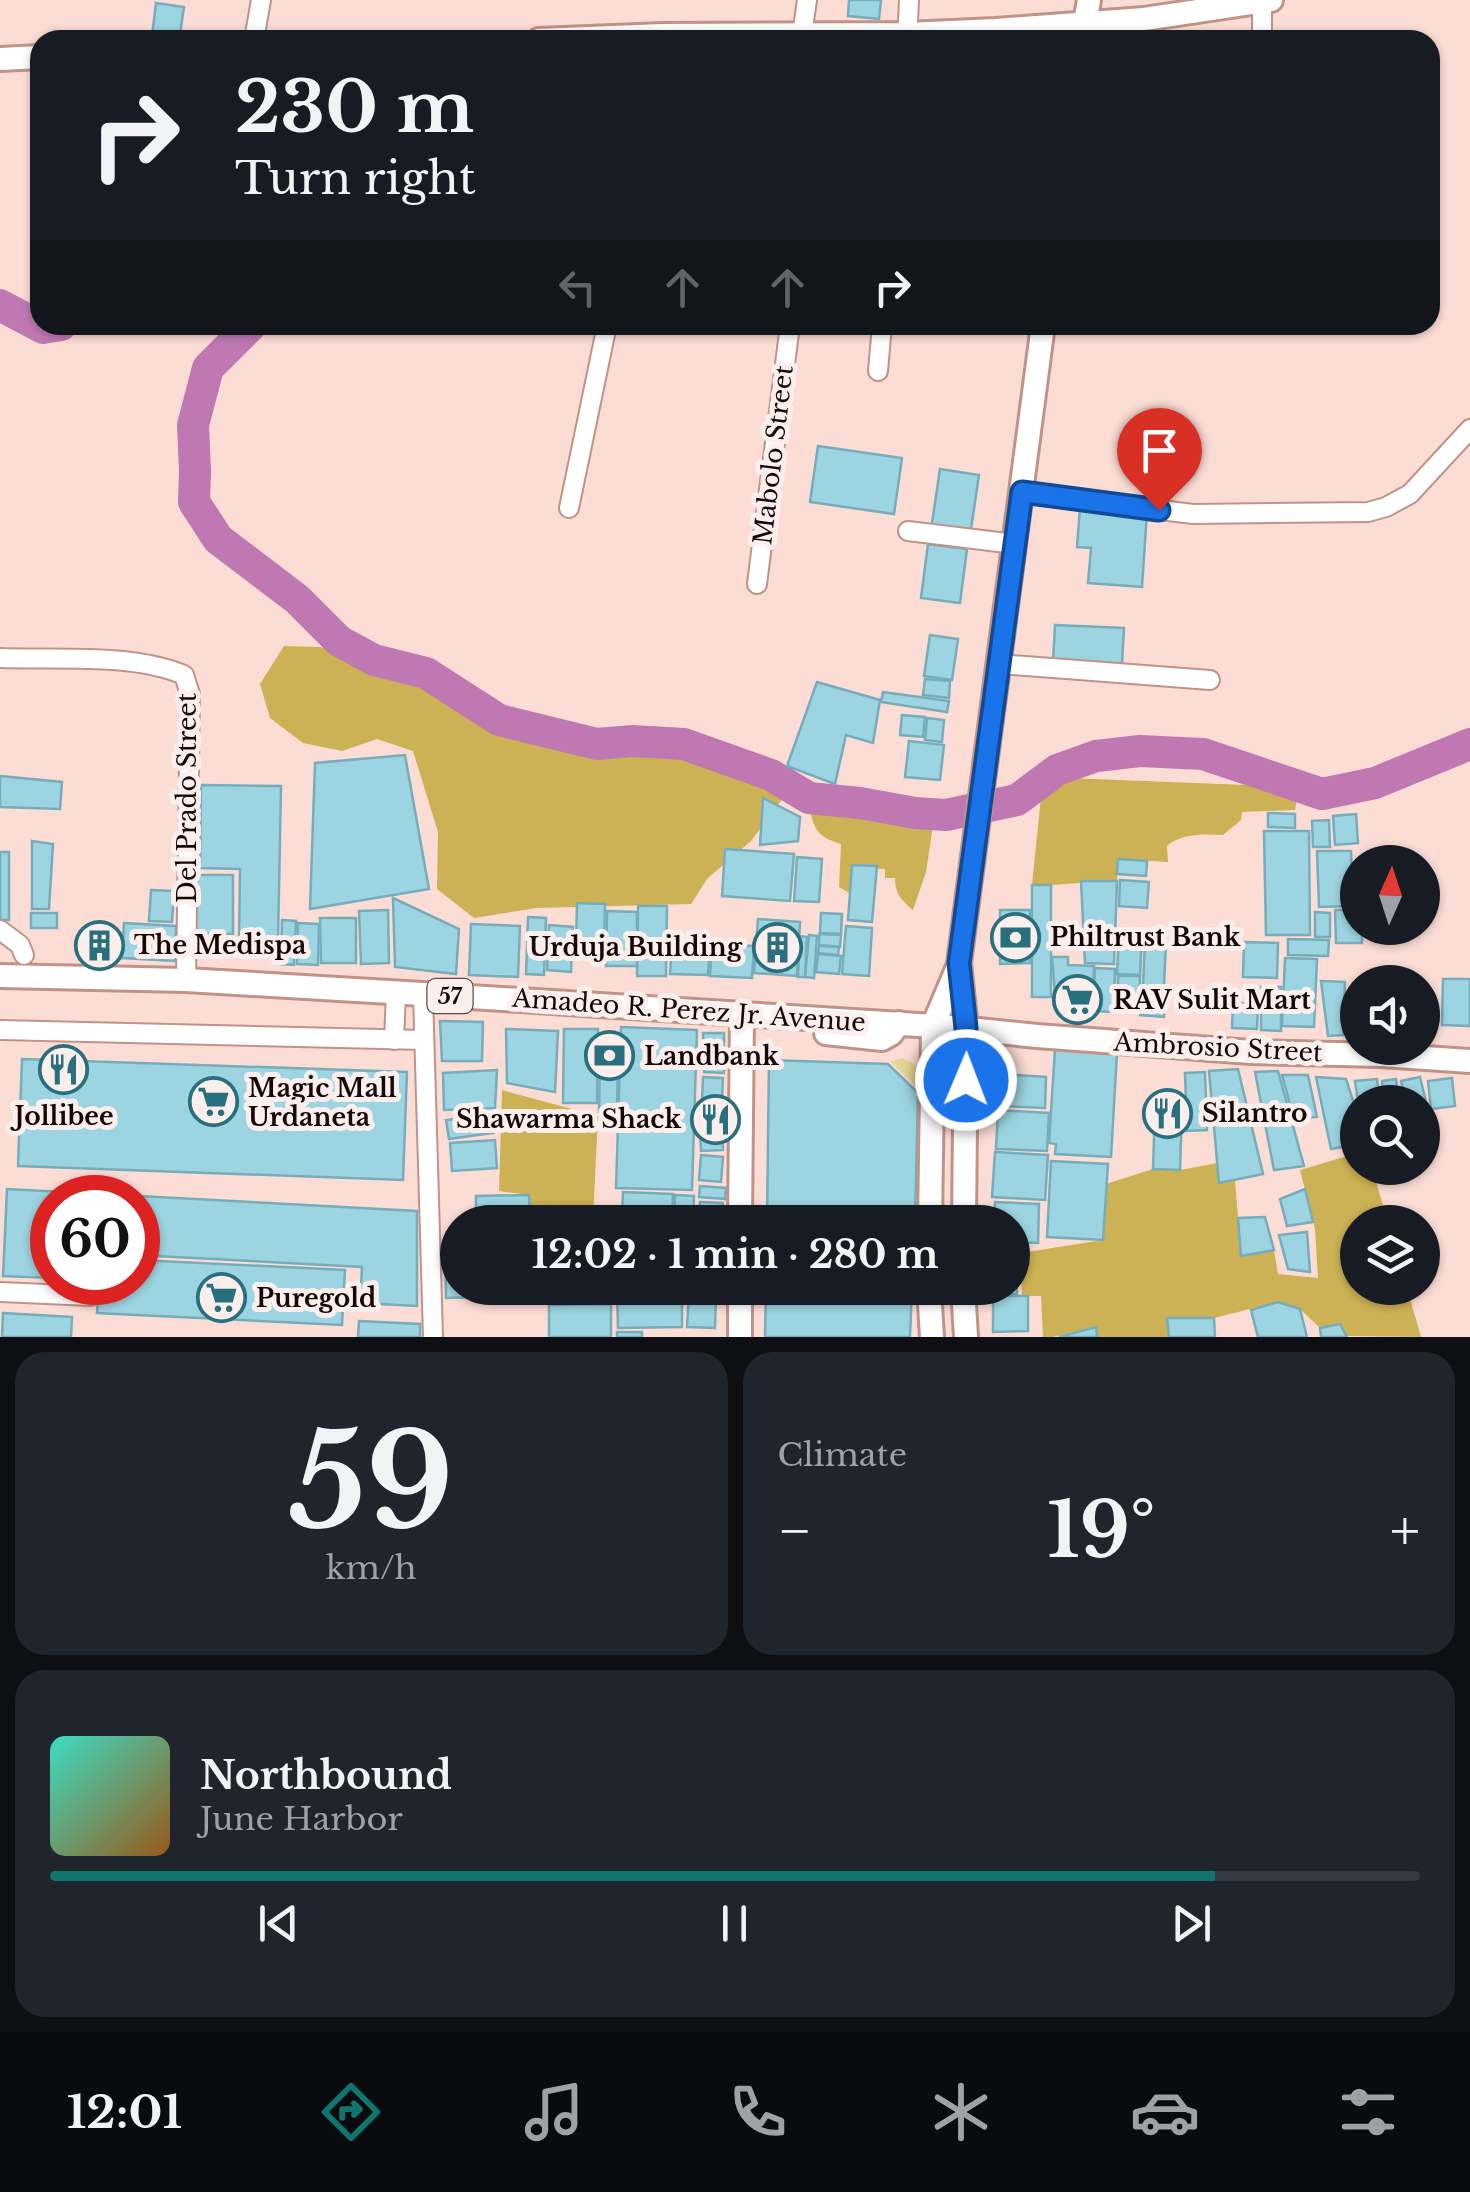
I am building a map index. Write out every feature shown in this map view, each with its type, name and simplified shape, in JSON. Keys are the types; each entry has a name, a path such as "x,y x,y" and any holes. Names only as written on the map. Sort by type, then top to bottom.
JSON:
{"main road":[{"path":"985,30 1144,19 1267,1"},
{"path":"0,59 30,58"},
{"path":"964,1205 966,1028 959,963 1042,335"},
{"path":"930,1205 933,1026 959,963"},
{"name":"Amadeo R. Perez Jr. Avenue","path":"0,976 186,980 966,1028"},
{"path":"740,1205 742,1013"},
{"name":"Amadeo R. Perez Jr. Avenue","path":"741,1044 766,1030 882,1039 892,1034 899,1023"},
{"name":"Ambrosio Street","path":"966,1028 1251,1052 1470,1061"},
{"path":"740,1305 740,1337"},
{"path":"931,1305 932,1337"},
{"path":"964,1305 966,1337"}],"street":[{"path":"256,30 260,0"},
{"path":"803,30 807,0"},
{"path":"907,30 909,0"},
{"path":"1263,30 1267,1"},
{"path":"568,508 605,335"},
{"name":"Mabolo Street","path":"757,584 789,335"},
{"path":"878,371 881,335"},
{"path":"1022,492 1193,514 1368,512 1410,494 1470,429"},
{"path":"908,531 1015,544"},
{"name":"Del Prado Street","path":"0,658 130,662 168,668 184,675 190,694 186,980"},
{"path":"999,664 1210,680"},
{"path":"0,930 20,945 24,955"},
{"path":"394,1040 396,993"},
{"path":"424,994 433,1337"},
{"path":"0,1030 424,1040"},
{"path":"0,1292 30,1293"}],"shaded area":[{"path":"284,646 320,647 437,685 482,718 561,740 610,749 628,744 668,747 704,755 786,794 751,841 707,879 691,904 536,908 474,918 437,889 438,832 413,751 377,739 342,751 303,743 270,718 260,684"},
{"path":"1043,777 1299,787 1295,810 1242,812 1241,820 1223,835 1194,835 1167,846 1168,862 1118,859 1117,881 1032,885"},
{"path":"808,805 934,819 926,872 913,910 899,896 895,878 885,878 885,869 862,868 860,896 839,887 841,844 817,830"},
{"path":"901,1058 917,1069 919,1089 890,1062"},
{"path":"502,1090 598,1116 594,1205 529,1205 529,1195 499,1191"},
{"path":"1340,1158 1340,1185 1377,1185 1383,1205 1340,1205 1340,1305 1412,1305 1421,1337 1346,1336 1340,1324 1320,1328 1300,1309 1278,1302 1214,1318 1167,1319 1169,1337 1097,1337 1095,1327 1043,1337 1041,1296 1030,1296 1030,1251 1103,1240 1106,1184 1153,1169 1180,1170 1217,1163 1219,1182 1235,1180 1241,1256 1274,1250 1278,1274 1318,1278 1315,1229 1300,1170"}],"building":[{"path":"849,0 881,0 879,19 848,16"},
{"path":"156,3 184,7 181,30 153,30"},
{"path":"818,446 902,458 894,514 810,502"},
{"path":"940,469 979,475 970,536 931,530"},
{"path":"1080,507 1147,512 1142,587 1088,583 1091,548 1077,547"},
{"path":"928,544 967,549 960,603 921,598"},
{"path":"1055,625 1124,628 1122,664 1053,661"},
{"path":"930,635 958,639 952,680 924,676"},
{"path":"925,679 950,681 949,698 923,695"},
{"path":"817,682 880,700 873,743 846,735 835,784 787,766"},
{"path":"883,692 949,701 947,712 881,702"},
{"path":"902,715 925,717 923,737 900,735"},
{"path":"927,718 944,720 942,742 925,740"},
{"path":"909,741 944,745 940,780 905,777"},
{"path":"405,755 429,889 310,909 315,763"},
{"path":"0,776 62,782 60,809 0,807"},
{"path":"201,785 281,786 278,942 239,942 240,869 200,868"},
{"path":"763,798 800,817 798,841 760,845"},
{"path":"1268,813 1295,814 1295,828 1268,827"},
{"path":"1356,814 1358,843 1335,845 1333,816"},
{"path":"1329,820 1330,847 1313,847 1312,821"},
{"path":"1264,831 1309,831 1310,935 1266,935"},
{"path":"32,841 53,844 49,909 32,909"},
{"path":"725,849 794,854 790,901 722,896"},
{"path":"1317,851 1340,851 1340,906 1319,907"},
{"path":"0,852 9,852 9,920 0,920"},
{"path":"797,857 822,859 819,902 794,901"},
{"path":"1118,859 1147,861 1146,876 1117,874"},
{"path":"852,865 877,866 872,922 848,920"},
{"path":"195,875 233,875 233,934 195,934"},
{"path":"1120,880 1149,882 1147,908 1119,906"},
{"path":"1081,881 1117,881 1114,964 1085,963"},
{"path":"1032,885 1051,885 1051,997 1032,997"},
{"path":"151,890 174,891 172,922 149,921"},
{"path":"393,898 459,929 456,974 395,967"},
{"path":"577,903 605,904 604,945 576,945"},
{"path":"638,906 667,906 666,976 637,976"},
{"path":"388,910 389,963 361,964 359,911"},
{"name":"Philtrust Bank","path":"1000,910 1030,910 1030,963 1000,964"},
{"path":"1335,910 1340,910 1340,943 1336,943"},
{"path":"607,911 637,912 637,966 606,966"},
{"path":"1315,912 1330,913 1330,937 1315,937"},
{"path":"31,913 57,913 57,928 31,928"},
{"path":"821,913 842,914 841,934 820,933"},
{"path":"528,917 546,918 544,975 526,974"},
{"path":"320,918 356,918 356,963 321,963"},
{"name":"Urduja Building","path":"758,919 800,922 797,976 754,973"},
{"path":"282,920 296,921 294,965 281,964"},
{"path":"124,923 176,926 175,961 122,958"},
{"path":"298,923 319,924 318,965 297,964"},
{"path":"471,924 520,926 518,977 469,975"},
{"path":"549,925 573,927 571,972 547,970"},
{"path":"846,926 872,928 869,976 842,974"},
{"name":"The Medispa","path":"80,931 120,933 119,959 79,957"},
{"path":"819,934 841,935 840,947 819,945"},
{"path":"1119,934 1142,935 1140,975 1117,974"},
{"path":"809,935 817,936 814,978 805,977"},
{"path":"800,936 807,937 805,977 798,977"},
{"path":"1288,939 1329,940 1328,956 1288,955"},
{"path":"1145,940 1166,941 1164,987 1143,986"},
{"path":"672,942 710,943 708,975 670,974"},
{"path":"1244,942 1278,943 1277,978 1243,977"},
{"path":"712,944 754,946 752,978 710,976"},
{"path":"819,946 839,947 838,955 818,953"},
{"path":"818,954 841,956 839,974 816,972"},
{"path":"1052,957 1068,957 1068,965 1094,966 1092,1006 1056,1006"},
{"path":"1285,958 1317,959 1314,1027 1282,1026"},
{"path":"1095,968 1115,969 1114,1012 1093,1011"},
{"path":"1118,976 1140,976 1139,1008 1118,1007"},
{"path":"1443,979 1470,979 1470,1026 1442,1025"},
{"path":"1321,981 1340,982 1340,1035 1328,1036"},
{"path":"1261,987 1281,987 1281,1031 1261,1030"},
{"path":"1142,988 1166,990 1164,1017 1140,1015"},
{"path":"1233,1003 1258,1004 1257,1029 1232,1028"},
{"path":"440,1021 483,1022 482,1061 442,1061"},
{"path":"621,1027 697,1030 692,1190 616,1188"},
{"path":"506,1029 558,1031 555,1092 507,1083"},
{"path":"564,1029 598,1029 597,1103 563,1103"},
{"path":"703,1033 724,1033 724,1073 704,1072"},
{"path":"1055,1049 1117,1053 1111,1157 1055,1154 1056,1144 1049,1143"},
{"path":"600,1054 618,1054 617,1112 599,1112"},
{"name":"Magic Mall Urdaneta","path":"22,1059 407,1072 403,1180 18,1166"},
{"path":"769,1060 888,1064 918,1093 915,1205 767,1205"},
{"path":"1238,1069 1263,1174 1219,1183 1209,1071"},
{"path":"497,1070 495,1108 444,1110 443,1073"},
{"path":"1278,1071 1304,1166 1274,1170 1255,1072"},
{"path":"1205,1072 1207,1130 1187,1131 1185,1073"},
{"path":"1000,1074 1046,1077 1045,1108 998,1106"},
{"path":"1282,1075 1308,1075 1317,1117 1294,1119"},
{"path":"703,1077 723,1078 721,1123 701,1123"},
{"path":"1316,1077 1346,1079 1348,1085 1340,1085 1340,1147 1331,1149"},
{"path":"1420,1077 1422,1085 1402,1085 1401,1081"},
{"path":"1452,1078 1455,1106 1440,1108 1440,1085 1428,1085 1428,1081"},
{"path":"1377,1079 1378,1085 1356,1085 1355,1081"},
{"path":"1396,1079 1397,1085 1382,1085 1382,1081"},
{"path":"1155,1105 1182,1106 1180,1170 1153,1169"},
{"path":"998,1110 1049,1113 1047,1151 996,1149"},
{"path":"491,1115 493,1133 449,1139 446,1120"},
{"path":"722,1128 723,1150 701,1151 700,1129"},
{"path":"495,1140 497,1168 452,1171 450,1143"},
{"path":"995,1152 1048,1155 1045,1200 992,1197"},
{"path":"701,1155 723,1157 721,1182 699,1180"},
{"path":"1051,1161 1108,1164 1103,1240 1047,1237"},
{"path":"700,1186 726,1188 725,1199 699,1197"},
{"path":"7,1189 30,1190 30,1277 3,1276"},
{"path":"1305,1189 1313,1222 1287,1226 1280,1199"},
{"path":"623,1192 673,1194 673,1205 622,1205"},
{"path":"529,1195 529,1205 476,1205 476,1196"},
{"path":"675,1195 694,1196 694,1205 675,1205"},
{"path":"160,1197 417,1211 417,1306 360,1303 362,1267 160,1256"},
{"path":"1039,1204 1038,1243 1030,1243 1030,1205 995,1205"},
{"path":"1265,1217 1274,1250 1241,1256 1238,1218"},
{"path":"1307,1232 1310,1272 1288,1269 1279,1235"},
{"name":"Puregold","path":"160,1261 345,1270 342,1325 97,1313 98,1305 160,1305"},
{"path":"1278,1302 1300,1309 1307,1337 1258,1337 1251,1310"},
{"path":"549,1305 611,1305 611,1337 549,1337"},
{"path":"617,1305 682,1305 682,1327 618,1328"},
{"path":"688,1305 716,1305 715,1328 687,1327"},
{"path":"766,1305 911,1305 910,1337 765,1337"},
{"path":"993,1305 1028,1305 1028,1331 993,1332"},
{"path":"3,1313 72,1317 71,1337 2,1337"},
{"path":"1167,1318 1214,1318 1215,1337 1169,1337"},
{"path":"359,1321 420,1324 420,1337 358,1337"},
{"path":"1340,1324 1347,1337 1321,1337 1320,1328"},
{"path":"1096,1327 1097,1337 1059,1337"},
{"path":"617,1332 642,1332 642,1337 617,1337"}],"waterway":[{"path":"0,305 30,321"},
{"path":"241,335 208,368 193,425 194,502 218,539 297,599 339,641 374,660 426,673 499,720 597,744 684,744 771,775 809,798 946,815 1017,800 1057,770 1096,756 1140,751 1203,754 1322,794 1375,783 1470,744"}],"place":[{"name":"Philtrust Bank","path":"1015,937"},
{"name":"The Medispa","path":"99,945"},
{"name":"Urduja Building","path":"777,947"},
{"name":"RAV Sulit Mart","path":"1078,1000"},
{"name":"Landbank","path":"609,1056"},
{"name":"Jollibee","path":"64,1070"},
{"name":"Magic Mall Urdaneta","path":"213,1102"},
{"name":"Silantro","path":"1167,1113"},
{"name":"Shawarma Shack","path":"716,1119"},
{"name":"Puregold","path":"221,1298"}],"route":[{"path":"966,1080 966,1028 959,963 1022,492 1159,510"}]}
